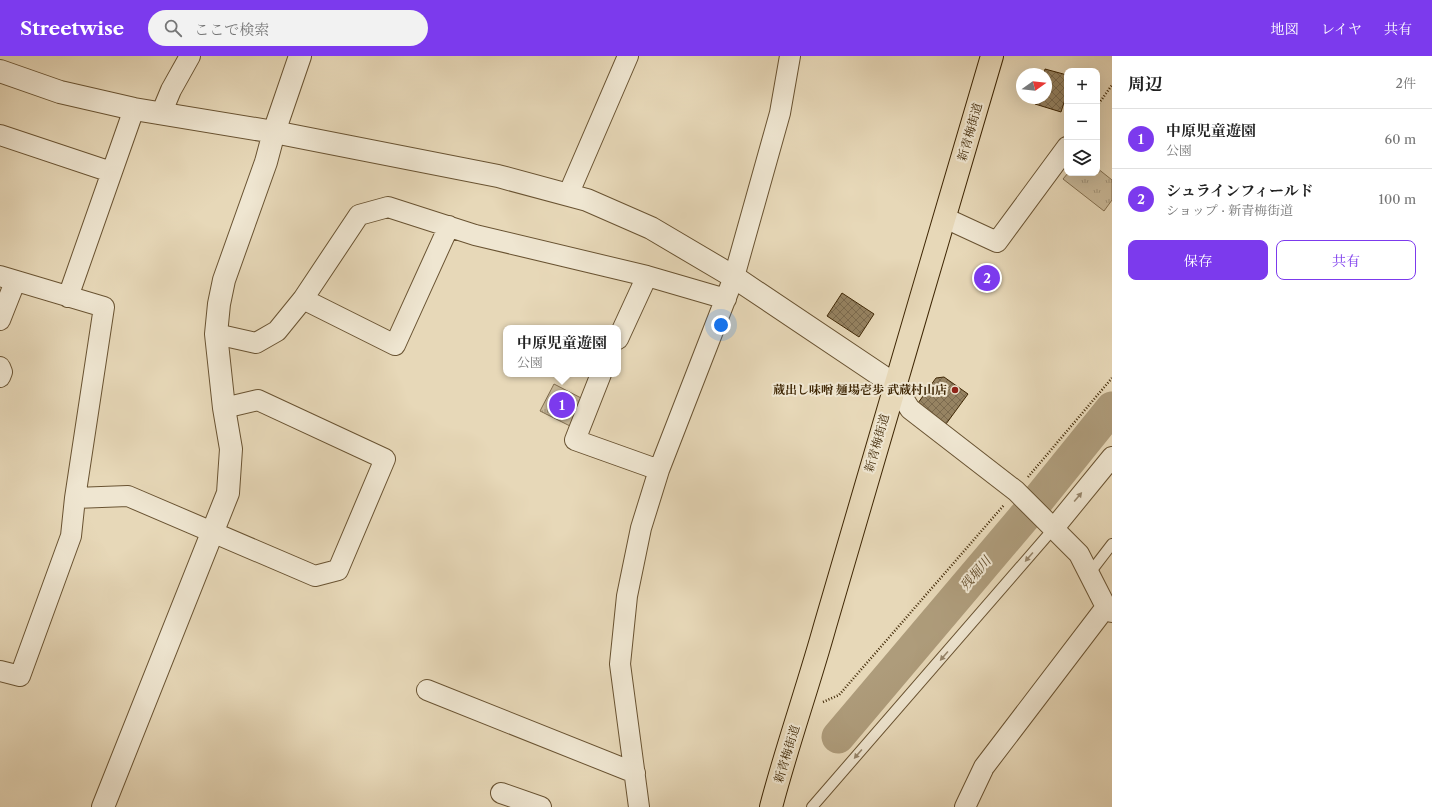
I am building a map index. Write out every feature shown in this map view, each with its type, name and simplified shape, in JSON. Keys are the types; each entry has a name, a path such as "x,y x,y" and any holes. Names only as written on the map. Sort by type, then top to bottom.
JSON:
{"main road":[{"name":"新青梅街道","path":"772,807 783,761 802,706 894,385 945,218 992,56"}],"street":[{"path":"161,114 171,90 190,56"},
{"path":"103,807 228,493 231,449 224,408 216,334 224,280 266,162 274,132 300,56"},
{"path":"568,195 628,56"},
{"path":"639,807 636,773 620,664 629,589 641,528 659,470 734,277 780,113 790,56"},
{"path":"0,71 60,92 134,109 274,132 498,176 586,200 652,228 734,277 894,385 910,409 1016,493 1052,526 1079,554 1109,610 984,768 965,807"},
{"path":"68,297 134,109"},
{"path":"0,135 111,172"},
{"path":"945,218 997,242 1064,151"},
{"path":"216,334 256,343 277,332 303,299 359,215 388,207 475,235 647,276 726,299"},
{"path":"303,299 395,345 449,226"},
{"path":"621,332 647,276"},
{"path":"0,320 8,279 104,307 75,498 71,536 20,676 0,671"},
{"path":"0,367 2,372 0,377"},
{"path":"600,377 575,440 659,470"},
{"path":"75,498 128,496 213,531 315,576 338,570 385,459 258,400 224,408"},
{"path":"1052,526 1112,457"},
{"path":"427,690 636,773"},
{"path":"501,793 541,807"}],"lane":[{"path":"812,807 1052,526"},
{"path":"1089,574 1112,544"}],"path":[{"path":"1098,104 1112,85"},
{"path":"824,702 839,695 1016,493 1112,378"}],"green space":[{"path":"1100,170 1112,180 1112,200 1104,211 1063,179 1066,176 1100,176"},
{"path":"554,384 583,399 570,426 540,411"}],"building":[{"path":"1052,71 1064,74 1064,102 1061,112 1035,104 1052,104"},
{"path":"842,293 874,314 859,337 827,316"},
{"path":"944,377 968,394 946,424 918,403 936,378"}],"waterway":[{"name":"残堀川","path":"838,737 1025,516 1112,408"}],"place":[{"name":"シュラインフィールド","path":"987,278"},
{"name":"蔵出し味噌 麺場壱歩 武蔵村山店","path":"955,390"},
{"name":"中原児童遊園","path":"562,405"}]}
